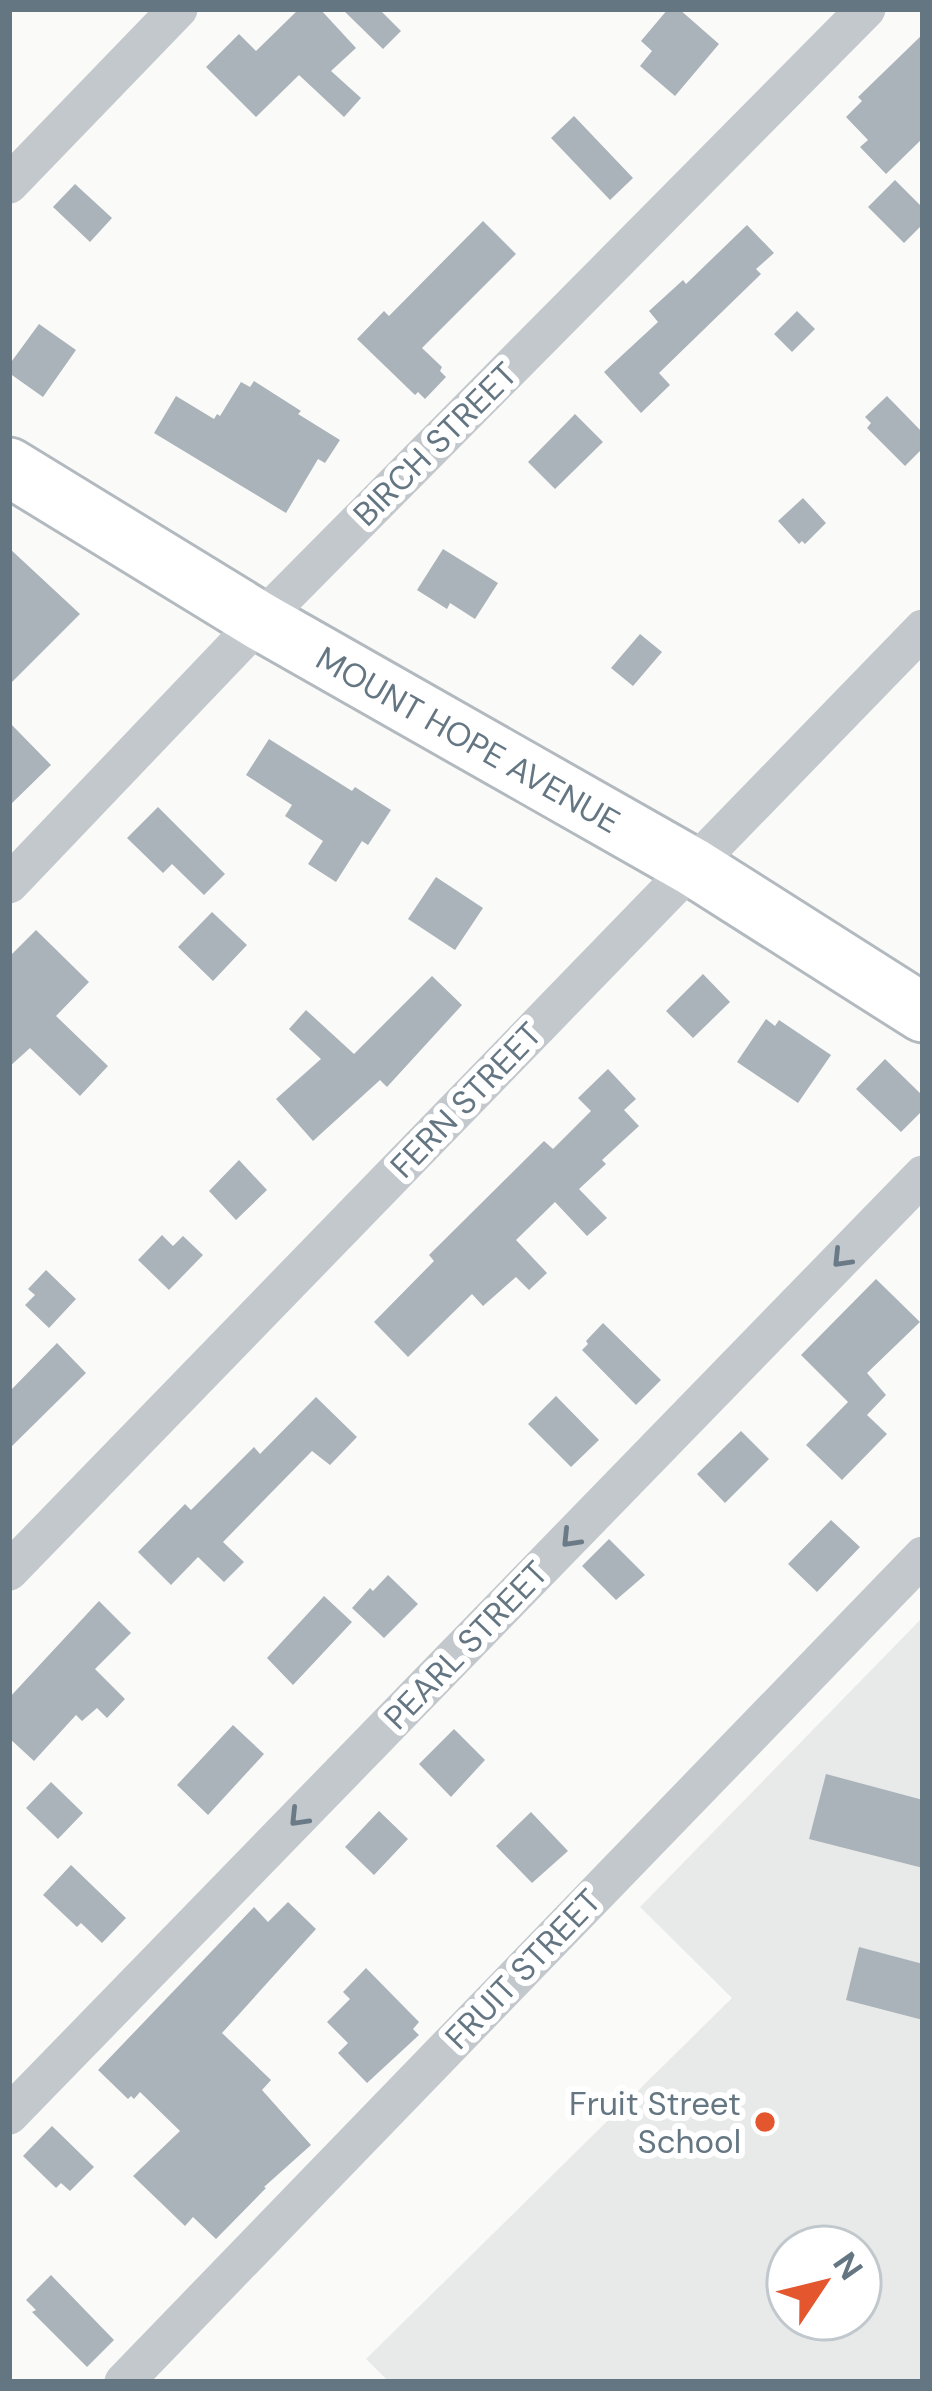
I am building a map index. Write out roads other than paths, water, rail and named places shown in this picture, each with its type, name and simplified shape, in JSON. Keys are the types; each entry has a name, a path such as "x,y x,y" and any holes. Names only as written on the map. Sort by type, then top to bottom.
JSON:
{"street":[{"path":"9,184 178,9"},
{"name":"BIRCH STREET","path":"9,884 260,621 866,9"},
{"name":"MOUNT HOPE AVENUE","path":"9,467 260,621 694,867 923,1013"},
{"name":"FERN STREET","path":"9,1570 923,629"},
{"name":"PEARL STREET","path":"9,2115 923,1175"},
{"name":"FRUIT STREET","path":"124,2382 923,1556"}],"place":[{"name":"Fruit Street School","path":"765,2122"}]}
